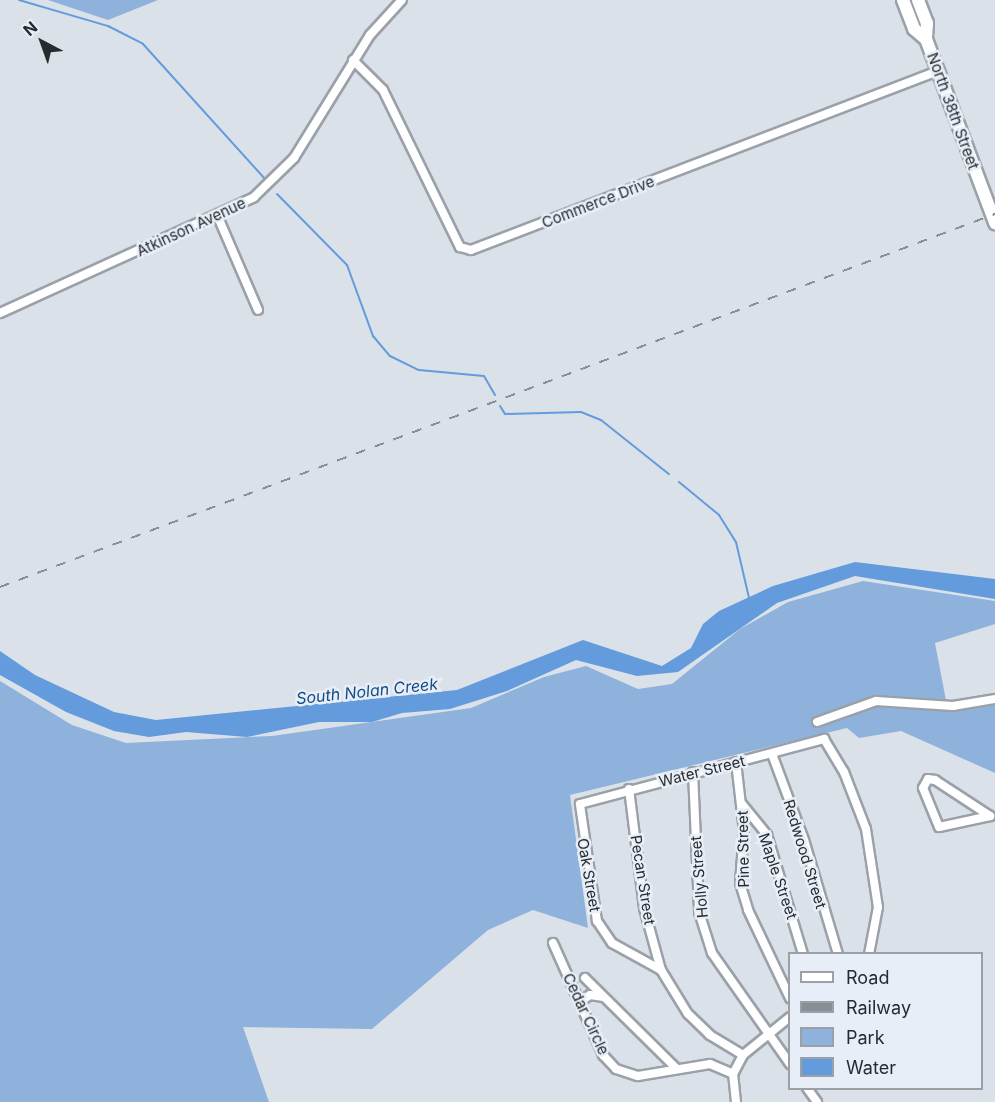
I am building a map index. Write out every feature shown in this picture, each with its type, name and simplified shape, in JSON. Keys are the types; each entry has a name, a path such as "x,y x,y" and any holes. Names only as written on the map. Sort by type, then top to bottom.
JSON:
{"main road":[{"name":"North 38th Street","path":"903,0 914,29 926,39"},
{"name":"North 38th Street","path":"918,0 927,23 926,39 994,220"}],"street":[{"name":"Atkinson Avenue","path":"1,311 218,217 254,197 294,158 353,60 402,0"},
{"name":"Commerce Drive","path":"353,60 382,90 460,247 471,250 938,71"},
{"path":"218,217 258,310"},
{"path":"817,722 876,701 953,706 995,699"},
{"name":"Water Street","path":"580,804 693,772 824,740 844,772 866,829 878,907 869,952"},
{"name":"Redwood Street","path":"772,754 804,840 837,952"},
{"name":"Pine Street","path":"736,762 741,804 740,883 788,996"},
{"name":"Holly Street","path":"693,772 699,912 712,953 788,1063"},
{"path":"935,780 993,815 939,827 925,781 935,780"},
{"name":"Pecan Street","path":"629,789 645,908 661,970"},
{"name":"Oak Street","path":"580,804 597,921 612,943 661,970 688,1014 710,1035 743,1055"},
{"name":"Maple Street","path":"741,804 767,836 802,952"},
{"name":"Cedar Circle","path":"553,943 603,1055 616,1069 638,1077 710,1064 733,1074"},
{"path":"585,978 676,1069"},
{"path":"579,1002 596,994 605,998"},
{"path":"736,1102 733,1074 743,1055 767,1032 788,1018"},
{"path":"808,1090 817,1102"}],"green space":[{"path":"48,0 158,0 108,20"},
{"path":"863,581 995,601 995,624 935,643 948,711 995,705 995,773 901,731 859,738 847,728 570,795 588,928 533,910 488,930 372,1029 243,1027 269,1102 0,1102 0,681 72,725 126,743 272,736 471,708 544,677 586,666 638,689 672,684 740,629 788,602"}],"water":[{"path":"855,562 995,579 995,599 855,576 777,603 678,672 637,676 576,660 507,691 450,709 402,713 372,722 319,722 247,737 186,732 149,737 114,731 66,712 0,675 0,651 35,675 114,712 156,720 457,690 583,640 662,666 691,648 703,624 719,611 773,586"}],"waterway":[{"path":"19,0 108,26 143,44 265,179"},
{"path":"277,194 347,265 373,336 390,356 419,370 484,376 495,395"},
{"path":"500,406 505,414 581,412 601,420 669,474"},
{"path":"679,482 719,515 736,542 749,598"}],"railway":[{"path":"0,587 995,214"}],"water label":[{"name":"South Nolan Creek","path":"367,691"}]}
